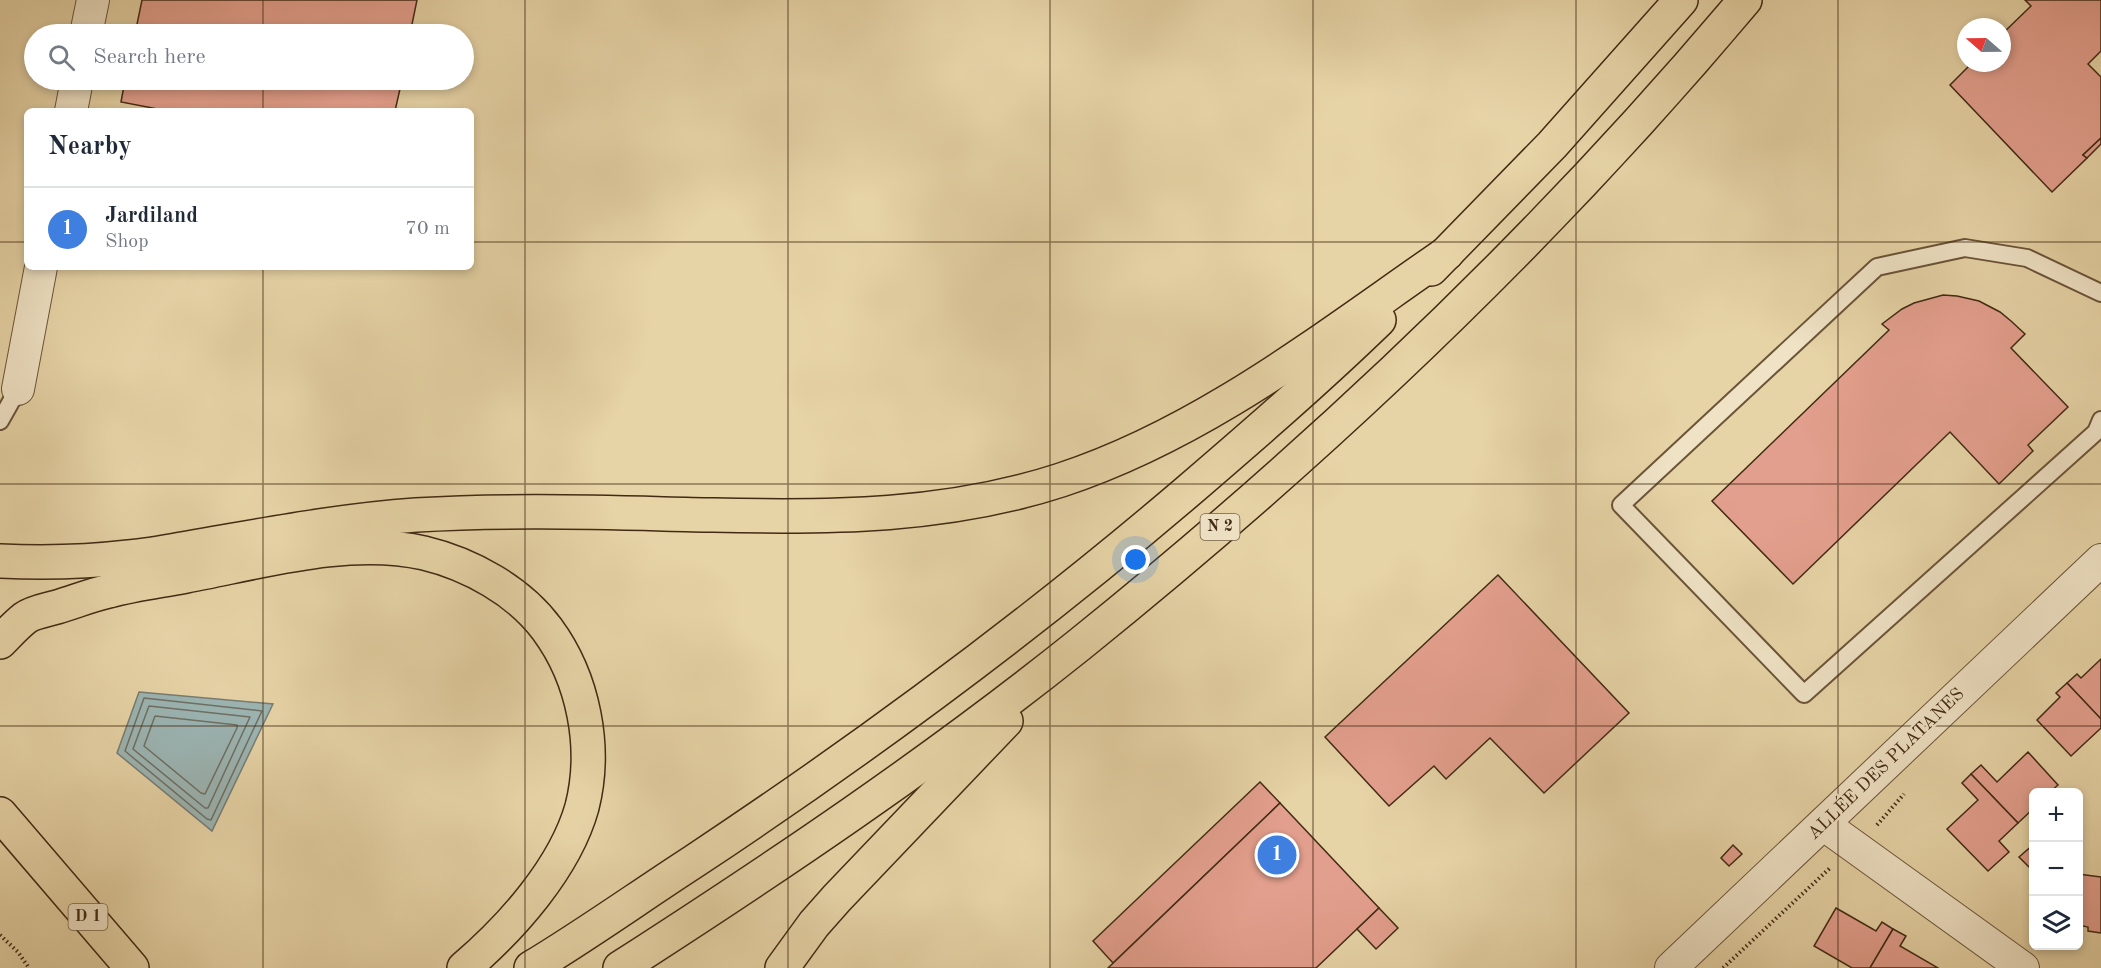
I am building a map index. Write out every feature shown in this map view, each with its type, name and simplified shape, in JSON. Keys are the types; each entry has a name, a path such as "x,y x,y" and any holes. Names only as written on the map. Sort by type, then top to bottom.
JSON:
{"main road":[{"name":"N 2","path":"531,968 841,762 947,684 1139,533 1245,443 1357,341 1447,253 1552,145 1680,0"},
{"name":"N 2","path":"620,968 888,788 1078,646 1277,479 1454,314 1543,224 1745,0"},
{"path":"0,561 71,562 135,557 324,525 412,515 508,511 843,516 917,511 996,497 1062,479 1101,465 1141,448 1188,423 1236,397 1279,369 1447,253"},
{"path":"0,642 26,617 108,591 297,555 353,548 401,549 454,561 501,587 547,628 564,657 584,713 588,744 588,777 581,809 570,839 550,874 506,927 464,968"},
{"path":"782,968 814,924 837,898 1078,646"},
{"name":"D 1","path":"0,814 132,968"},
{"name":"D 1","path":"0,837 44,866"}],"street":[{"path":"88,24 93,0"},
{"path":"72,108 75,90"},
{"path":"18,389 40,270"},
{"name":"ALLÉE DES PLATANES","path":"1671,968 2101,560"},
{"path":"1823,824 2023,968"}],"lane":[{"path":"2101,293 2027,258 1965,248 1877,267 1621,505 1804,694 2097,432 2101,420"},
{"path":"0,422 18,389"}],"path":[{"path":"1724,968 1838,860 1856,849 1907,792"},
{"path":"0,934 18,952 28,968"}],"water":[{"path":"139,692 273,704 212,831 117,753"}],"building":[{"path":"142,0 417,0 412,24 137,24"},
{"path":"2025,0 2101,0 2101,51 2088,64 2101,77 2101,138 2083,155 2087,158 2052,192 1950,85 1963,72 2011,72 2011,25 2031,6"},
{"path":"123,90 400,90 396,108 152,108 121,102"},
{"path":"2101,138 2101,144 2087,158 2083,155"},
{"path":"1943,295 1979,301 2000,312 2011,321 2025,334 2011,348 2068,407 2028,445 2033,451 1999,484 1950,432 1793,584 1712,501 1889,330 1882,324 1914,303"},
{"path":"1498,575 1629,713 1544,793 1490,738 1446,779 1434,766 1389,806 1325,737"},
{"path":"2101,659 2101,719 2067,683 2077,674 2081,678"},
{"path":"2067,683 2101,719 2101,728 2071,756 2037,720 2060,697 2056,693"},
{"path":"2028,752 2058,785 2055,788 2029,788 2029,813 2018,823 1971,774 1981,765 1997,782"},
{"path":"1971,774 2018,823 1999,841 2009,852 1988,871 1947,829 1978,800 1962,783"},
{"path":"1260,782 1280,803 1113,963 1093,941"},
{"path":"1280,803 1379,908 1316,968 1108,968"},
{"path":"1733,845 1742,854 1729,866 1721,858"},
{"path":"2029,848 2029,867 2019,857"},
{"path":"2083,875 2101,877 2101,933 2088,931 2088,927 2083,926"},
{"path":"1379,908 1398,928 1376,949 1357,929"},
{"path":"1836,908 1876,931 1882,922 1893,929 1870,968 1852,968 1814,946"},
{"path":"1893,929 1906,936 1900,946 1938,968 1870,968"}],"place":[{"name":"Jardiland","path":"1277,855"}]}
